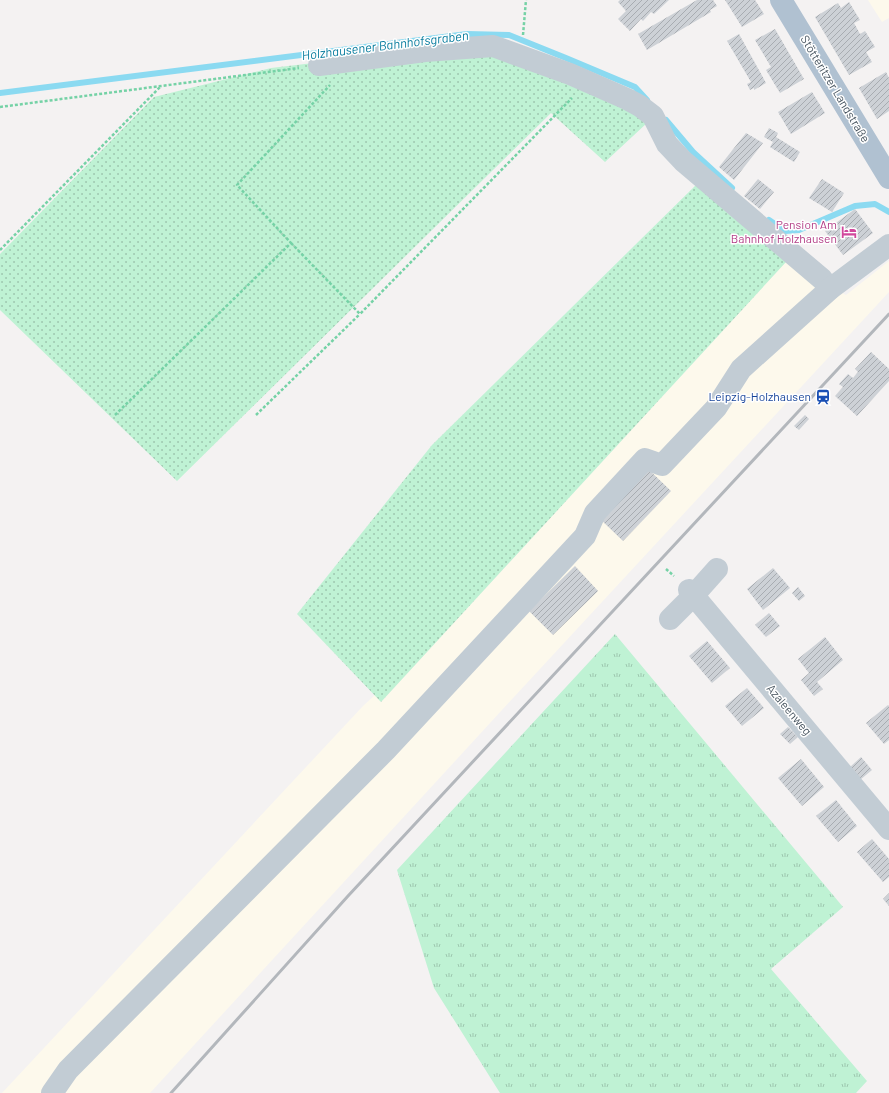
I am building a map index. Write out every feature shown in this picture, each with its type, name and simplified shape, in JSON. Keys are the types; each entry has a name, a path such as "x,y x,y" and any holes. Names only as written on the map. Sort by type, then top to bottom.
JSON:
{"main road":[{"name":"Stötteritzer Landstraße","path":"781,0 889,178"}],"street":[{"path":"319,65 425,51 493,46 570,74 640,106 654,116 667,144 683,161 822,279 830,290"},
{"path":"52,1093 68,1070 397,738 585,536 595,513 645,459 662,465 716,408 741,370 830,290 889,245"},
{"path":"670,619 691,593 717,569"},
{"name":"Azaleenweg","path":"691,593 889,829"}],"path":[{"path":"523,33 526,0"},
{"path":"0,107 319,65"},
{"path":"256,416 360,314 587,82"},
{"path":"332,83 237,185 360,314"},
{"path":"0,250 162,86"},
{"path":"115,415 291,243"}],"shaded area":[{"path":"868,0 889,0 889,18 882,22"},
{"path":"889,261 889,292 150,1093 2,1093 363,706 375,695 381,702 786,262 846,295"}],"green space":[{"path":"491,42 623,102 647,123 605,162 551,113 177,481 0,310 0,254 154,97 271,68"},
{"path":"698,183 786,262 381,702 297,614 432,445"},
{"path":"615,634 843,907 771,969 867,1081 856,1093 500,1093 434,988 397,870"}],"building":[{"path":"620,0 669,0 654,14 651,12 643,21 641,19 630,31 618,19 626,11 618,2"},
{"path":"697,0 713,0 717,6 710,10 711,12 647,50 638,34"},
{"path":"725,0 755,0 764,14 742,27"},
{"path":"849,2 860,20 854,23 860,34 865,31 875,47 866,52 872,62 849,75 815,17 838,3 841,8"},
{"path":"775,29 804,79 780,93 766,70 771,67 755,40"},
{"path":"739,34 766,83 754,90 754,88 750,90 747,84 751,82 727,41"},
{"path":"886,72 889,78 889,111 877,119 859,88"},
{"path":"812,92 825,113 791,134 778,112"},
{"path":"769,128 778,133 776,137 800,152 794,162 770,147 773,142 764,137"},
{"path":"746,133 763,143 734,180 719,167"},
{"path":"758,179 774,192 760,209 744,196"},
{"path":"822,179 844,193 832,212 809,198"},
{"name":"Pension Am Bahnhof Holzhausen","path":"855,209 873,233 843,255 825,231"},
{"path":"871,352 889,369 889,381 857,416 835,396 843,387 839,384 848,374 853,378 858,372 855,369"},
{"path":"805,415 809,419 799,430 794,426"},
{"path":"645,466 671,491 623,541 597,516"},
{"path":"575,566 598,591 553,635 529,611"},
{"path":"773,568 790,588 763,610 747,589"},
{"path":"798,587 805,596 799,601 792,593"},
{"path":"769,613 780,626 766,637 755,625"},
{"path":"825,637 843,660 817,682 823,689 814,696 801,680 809,673 798,659"},
{"path":"707,641 730,668 712,683 689,656"},
{"path":"747,688 764,708 742,726 725,706"},
{"path":"888,705 889,740 884,744 866,723"},
{"path":"788,727 798,737 790,744 780,734"},
{"path":"861,757 872,770 860,780 850,767"},
{"path":"801,759 824,787 802,806 778,778"},
{"path":"836,800 857,826 838,842 816,816"},
{"path":"872,839 889,859 889,877 883,882 857,852"},
{"path":"889,893 889,906 883,899"}],"waterway":[{"name":"Holzhausener Bahnhofsgraben","path":"0,93 467,34 509,35 635,87 647,100"},
{"name":"Holzhausener Bahnhofsgraben","path":"666,120 693,152 732,188"},
{"name":"Holzhausener Bahnhofsgraben","path":"769,220 785,231 799,230 855,206 875,204 889,212"}],"railway":[{"path":"171,1093 348,896 889,314"}],"place":[{"name":"Pension Am Bahnhof Holzhausen","path":"849,232"},
{"name":"Leipzig-Holzhausen","path":"823,397"}]}
